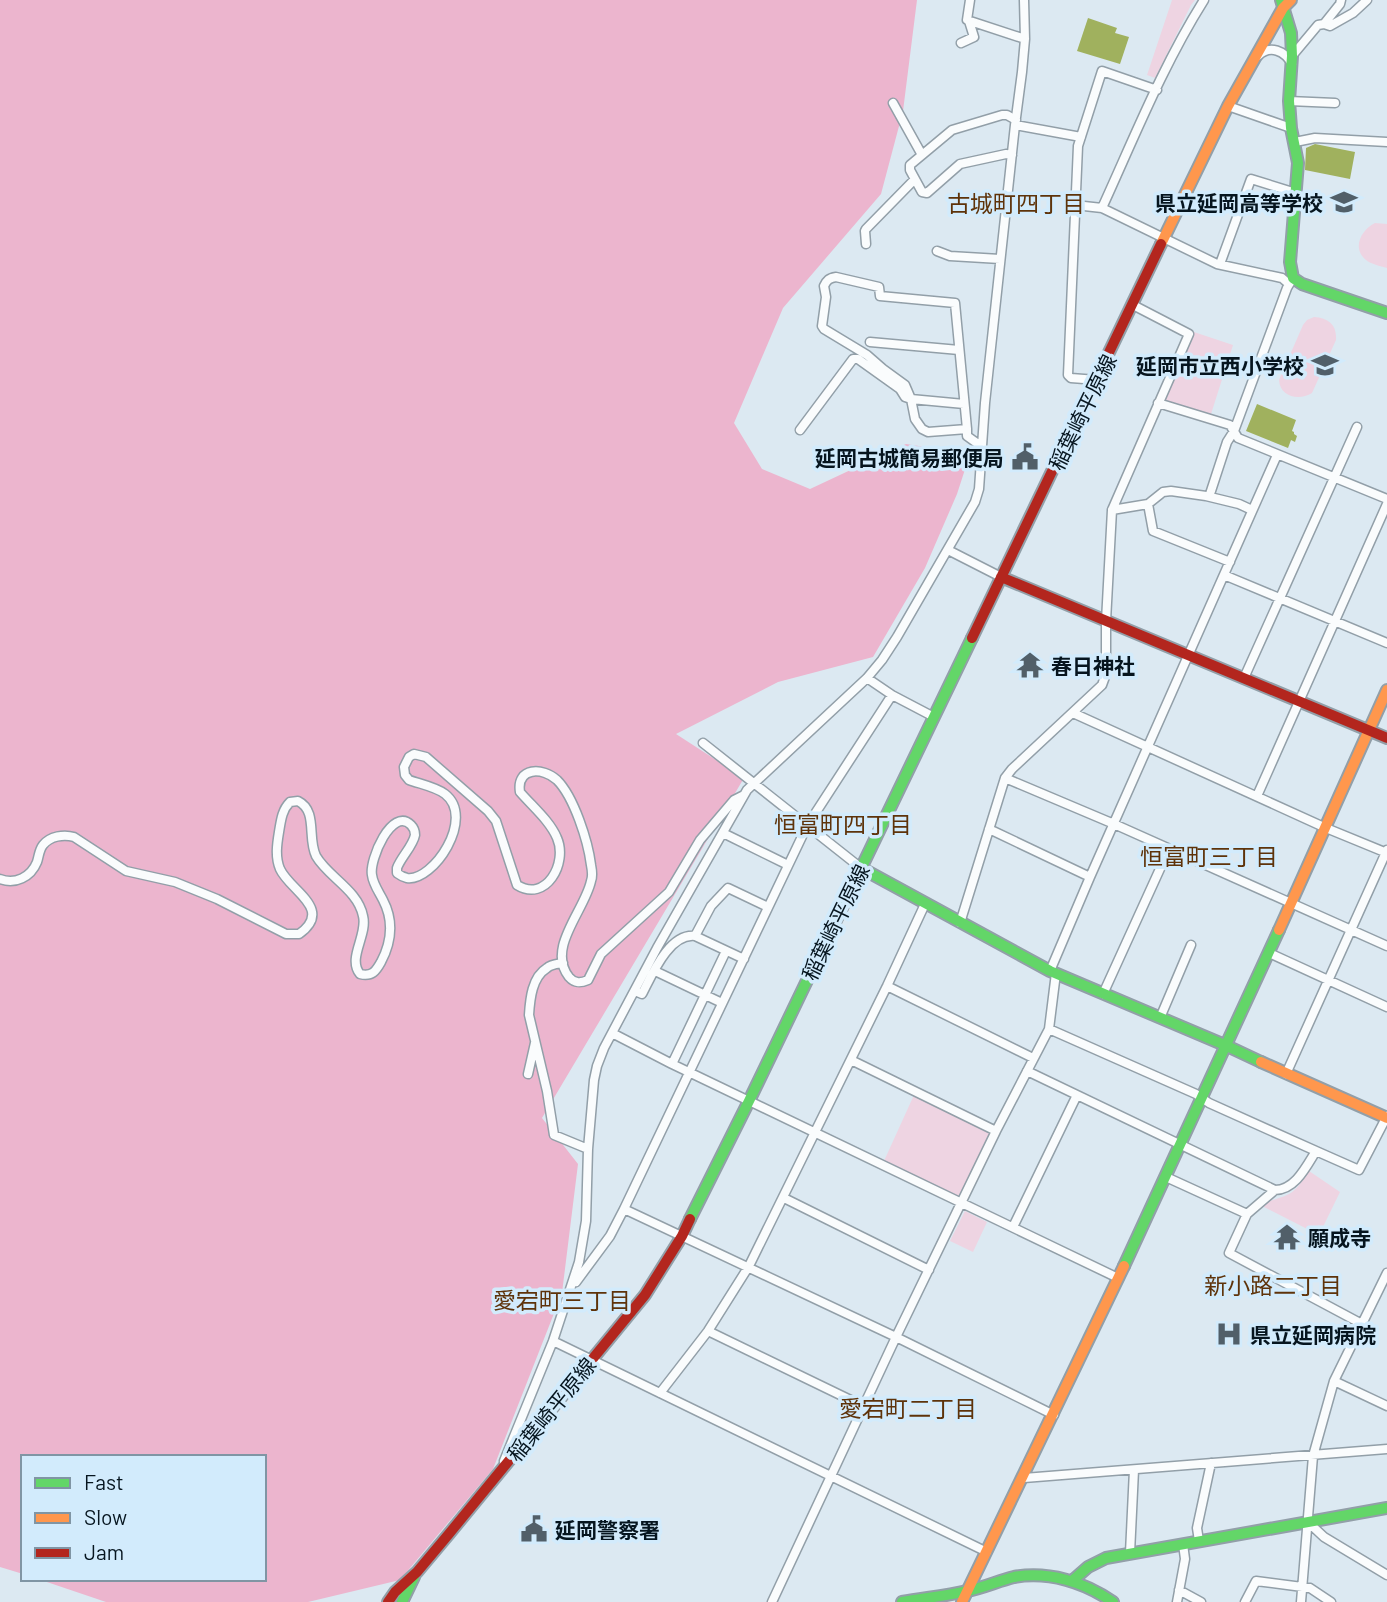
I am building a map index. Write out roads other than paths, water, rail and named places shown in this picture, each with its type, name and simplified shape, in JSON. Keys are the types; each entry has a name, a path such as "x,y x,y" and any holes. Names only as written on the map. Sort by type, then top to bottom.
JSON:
{"street":[{"path":"961,43 974,37 967,20 970,0"},
{"path":"500,1471 553,1341 579,1262 586,1221 593,1091 597,1066 612,1033 744,795 867,678 882,660 975,502 979,489 1000,259 1025,39 1024,0"},
{"path":"1102,208 1157,90 1204,0"},
{"path":"1324,24 1341,0"},
{"path":"1292,60 1318,25 1330,26 1353,13 1367,0"},
{"path":"1206,496 1210,494 1227,442 1234,431 1291,281 1290,262 1298,163 1289,101 1292,33 1285,3"},
{"name":"稲葉崎平原線","path":"388,1602 417,1572 645,1295 682,1236 1228,106 1285,3"},
{"path":"969,20 1025,39"},
{"path":"1253,62 1262,52 1275,50 1283,52 1292,60"},
{"path":"1097,380 1071,378 1068,375 1078,146 1102,71 1157,90"},
{"path":"1289,101 1335,103"},
{"path":"893,103 922,155"},
{"path":"1228,106 1291,128"},
{"path":"1012,155 960,164 927,193 922,192 909,170 910,165 953,130 1002,115 1007,115 1015,122 1081,137"},
{"path":"1295,142 1315,138 1387,142"},
{"path":"866,244 866,229 915,179"},
{"path":"1220,264 1251,179 1296,193"},
{"path":"1075,205 1102,208 1220,264 1282,278 1387,313"},
{"path":"937,251 950,256 1000,259"},
{"path":"967,429 928,432 922,429 915,419 905,384 867,355 824,329 822,326 826,281 836,277 879,287 880,296 955,303 967,429 967,436 981,446"},
{"path":"960,923 1005,778 1102,685 1106,674 1112,510 1189,334 1133,305"},
{"path":"870,342 959,350"},
{"path":"800,430 853,359 858,359 900,388 905,397 964,404"},
{"path":"1158,403 1230,425 1238,438 1387,502 1257,796"},
{"path":"1244,678 1357,427"},
{"path":"772,1602 896,1337 1049,1029 1053,972 1090,877 1277,455"},
{"path":"1112,510 1148,504 1163,492 1171,491 1206,496 1252,510"},
{"path":"1148,504 1153,531 1230,562"},
{"path":"948,550 1001,577 1387,738"},
{"path":"1224,575 1387,643"},
{"path":"867,678 892,695 934,717"},
{"path":"962,1602 1024,1478 1203,1099 1387,691"},
{"path":"572,1289 610,1236 624,1209 807,826 892,695"},
{"path":"1073,713 1326,828 1387,851 1286,1074"},
{"path":"703,743 861,868 925,904 1053,972 1387,1117 1359,1170 1049,1029"},
{"path":"0,879 13,881 28,876 43,846 60,835 67,835 75,837 125,871 176,882 286,934 299,934 309,925 311,909 309,902 279,868 276,847 282,814 290,802 298,801 307,808 310,817 312,846 316,856 352,895 363,913 364,922 355,960 360,974 370,975 378,967 390,940 389,915 371,874 373,857 386,834 394,824 401,821 412,825 414,838 397,868 400,876 410,878 426,871 442,855 456,825 454,807 443,793 405,775 404,767 409,757 420,755 432,761 488,811 496,821 517,885 531,891 550,881 559,861 559,842 552,828 520,792 521,779 526,773 535,771 558,781 567,796 584,831 592,866 592,879 565,937 562,952 565,970 572,981 583,982 589,980 601,954 669,892 700,840 734,800 744,795"},
{"path":"1005,778 1387,946"},
{"path":"989,828 1090,877"},
{"path":"723,833 788,865"},
{"path":"1103,994 1169,849"},
{"path":"695,936 711,906 728,888 768,907"},
{"path":"660,1393 708,1331 749,1266 925,904"},
{"path":"635,990 642,994 668,948 691,934 744,959"},
{"path":"1160,1018 1191,945"},
{"path":"672,1065 726,951"},
{"path":"1269,953 1387,1007"},
{"path":"563,963 551,965 540,973 532,989 529,1015 555,1135 588,1149"},
{"path":"655,971 722,1003"},
{"path":"887,986 1033,1058"},
{"path":"612,1033 672,1065 1118,1279"},
{"path":"528,1074 535,1040"},
{"path":"851,1060 996,1131"},
{"path":"1027,1071 1275,1190 1283,1190 1297,1180 1316,1151"},
{"path":"1013,1227 1077,1095"},
{"path":"1166,1177 1247,1214"},
{"path":"1275,1190 1247,1214 1229,1253 1362,1324"},
{"path":"784,1198 929,1270"},
{"path":"624,1209 749,1266 1054,1415"},
{"path":"1301,1602 1306,1588 1312,1456 1334,1381 1387,1273"},
{"path":"708,1331 863,1406"},
{"path":"553,1341 987,1552"},
{"path":"1334,1381 1387,1406"},
{"path":"1024,1478 1387,1449"},
{"path":"1199,1541 1197,1528 1211,1463"},
{"path":"1130,1553 1134,1470"},
{"path":"1072,1581 1093,1562 1130,1553 1387,1508"},
{"path":"1308,1522 1324,1537 1387,1575"},
{"path":"1177,1602 1185,1559 1182,1544"},
{"path":"402,1602 417,1572"},
{"path":"902,1602 968,1591 1024,1576 1072,1581 1112,1602"},
{"path":"1245,1602 1256,1581 1306,1588 1331,1602"},
{"path":"1179,1590 1201,1602"}],"place":[{"name":"県立延岡高等学校","path":"1344,202"},
{"name":"延岡市立西小学校","path":"1325,365"},
{"name":"延岡古城簡易郵便局","path":"1025,457"},
{"name":"春日神社","path":"1030,665"},
{"name":"願成寺","path":"1287,1237"},
{"name":"県立延岡病院","path":"1229,1334"},
{"name":"延岡警察署","path":"534,1529"}],"district":[{"name":"古城町四丁目","path":"1016,203"},
{"name":"恒富町四丁目","path":"843,824"},
{"name":"恒富町三丁目","path":"1209,856"},
{"name":"新小路二丁目","path":"1273,1285"},
{"name":"愛宕町三丁目","path":"562,1300"},
{"name":"愛宕町二丁目","path":"908,1408"}]}
